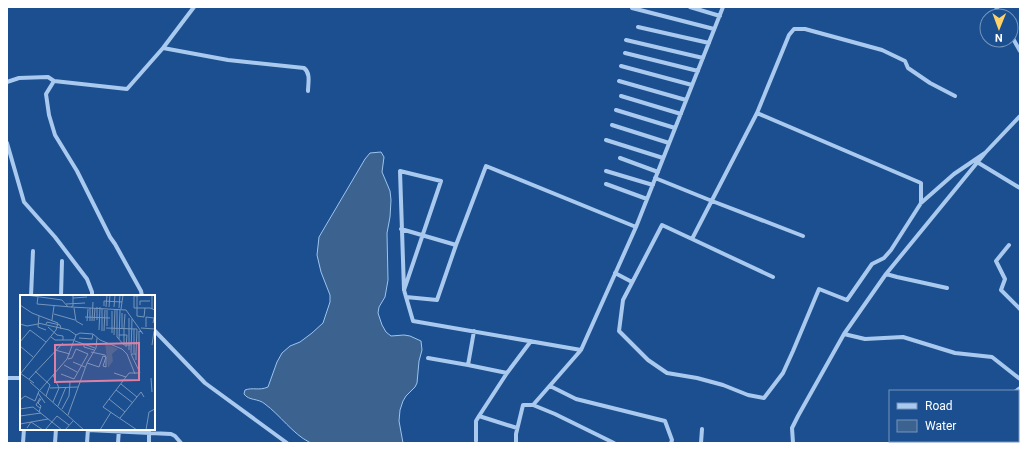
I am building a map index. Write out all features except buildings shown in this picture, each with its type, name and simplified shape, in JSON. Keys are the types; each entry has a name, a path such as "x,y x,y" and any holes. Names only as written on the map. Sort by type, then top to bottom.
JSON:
{"street":[{"path":"7,82 19,78 48,77 54,81 127,89 163,48 194,7"},
{"path":"690,7 720,16"},
{"path":"533,405 581,350 636,227 723,7"},
{"path":"632,8 714,29"},
{"path":"638,27 709,43"},
{"path":"692,239 757,112 789,35 794,29 805,29 882,50 905,61 908,68 930,83 955,96"},
{"path":"626,40 703,58"},
{"path":"163,48 228,60 304,68 308,75 308,91"},
{"path":"625,53 698,71"},
{"path":"621,66 692,86"},
{"path":"54,81 46,94 49,115 56,135 77,171 110,237 142,295"},
{"path":"619,81 686,100"},
{"path":"621,96 681,114"},
{"path":"616,110 675,128"},
{"path":"757,112 921,183 921,203"},
{"path":"793,443 792,428 844,334 886,274 977,162 1020,116"},
{"path":"612,125 669,143"},
{"path":"606,140 663,158"},
{"path":"7,143 24,202 55,237 87,279 92,295"},
{"path":"774,277 662,225 623,300 619,331 648,360 667,373 697,378 723,385 748,395 764,398 783,373 819,289 848,300 872,264 884,258 891,250 921,203 954,174 985,153"},
{"path":"620,158 658,172"},
{"path":"977,162 1020,188"},
{"path":"406,297 437,300 486,166 636,227"},
{"path":"404,290 441,181 400,170 404,290 413,321 581,350"},
{"path":"606,171 653,185"},
{"path":"655,178 803,236"},
{"path":"606,184 647,199"},
{"path":"401,229 456,245"},
{"path":"1009,245 996,261 1005,279 1001,290 1020,309"},
{"path":"31,295 33,251"},
{"path":"61,295 62,261"},
{"path":"615,273 632,282"},
{"path":"886,274 947,288"},
{"path":"155,331 205,383 287,443"},
{"path":"468,365 474,331"},
{"path":"844,334 865,339 903,337 955,353 992,357 1020,379"},
{"path":"476,441 476,421 507,373 531,341"},
{"path":"428,358 507,373"},
{"path":"7,378 20,378"},
{"path":"550,386 576,399 665,421 672,440 671,443"},
{"path":"516,443 517,428 523,405 533,405 614,443"},
{"path":"479,416 517,428"},
{"path":"701,443 702,429"},
{"path":"23,443 24,430"},
{"path":"55,443 56,430"},
{"path":"87,443 88,430"},
{"path":"118,443 119,430 149,431 171,434 175,436 180,443"},
{"path":"149,431 149,443"}],"water":[{"path":"381,152 384,157 382,172 390,191 391,200 387,233 388,280 385,297 379,307 378,313 386,332 391,336 410,336 421,341 422,350 419,361 417,383 406,396 400,410 399,421 403,443 311,443 297,434 265,404 248,398 244,394 245,390 262,389 268,387 282,353 290,346 300,342 323,323 330,302 330,295 321,272 317,255 319,237 365,159 370,153"}]}
